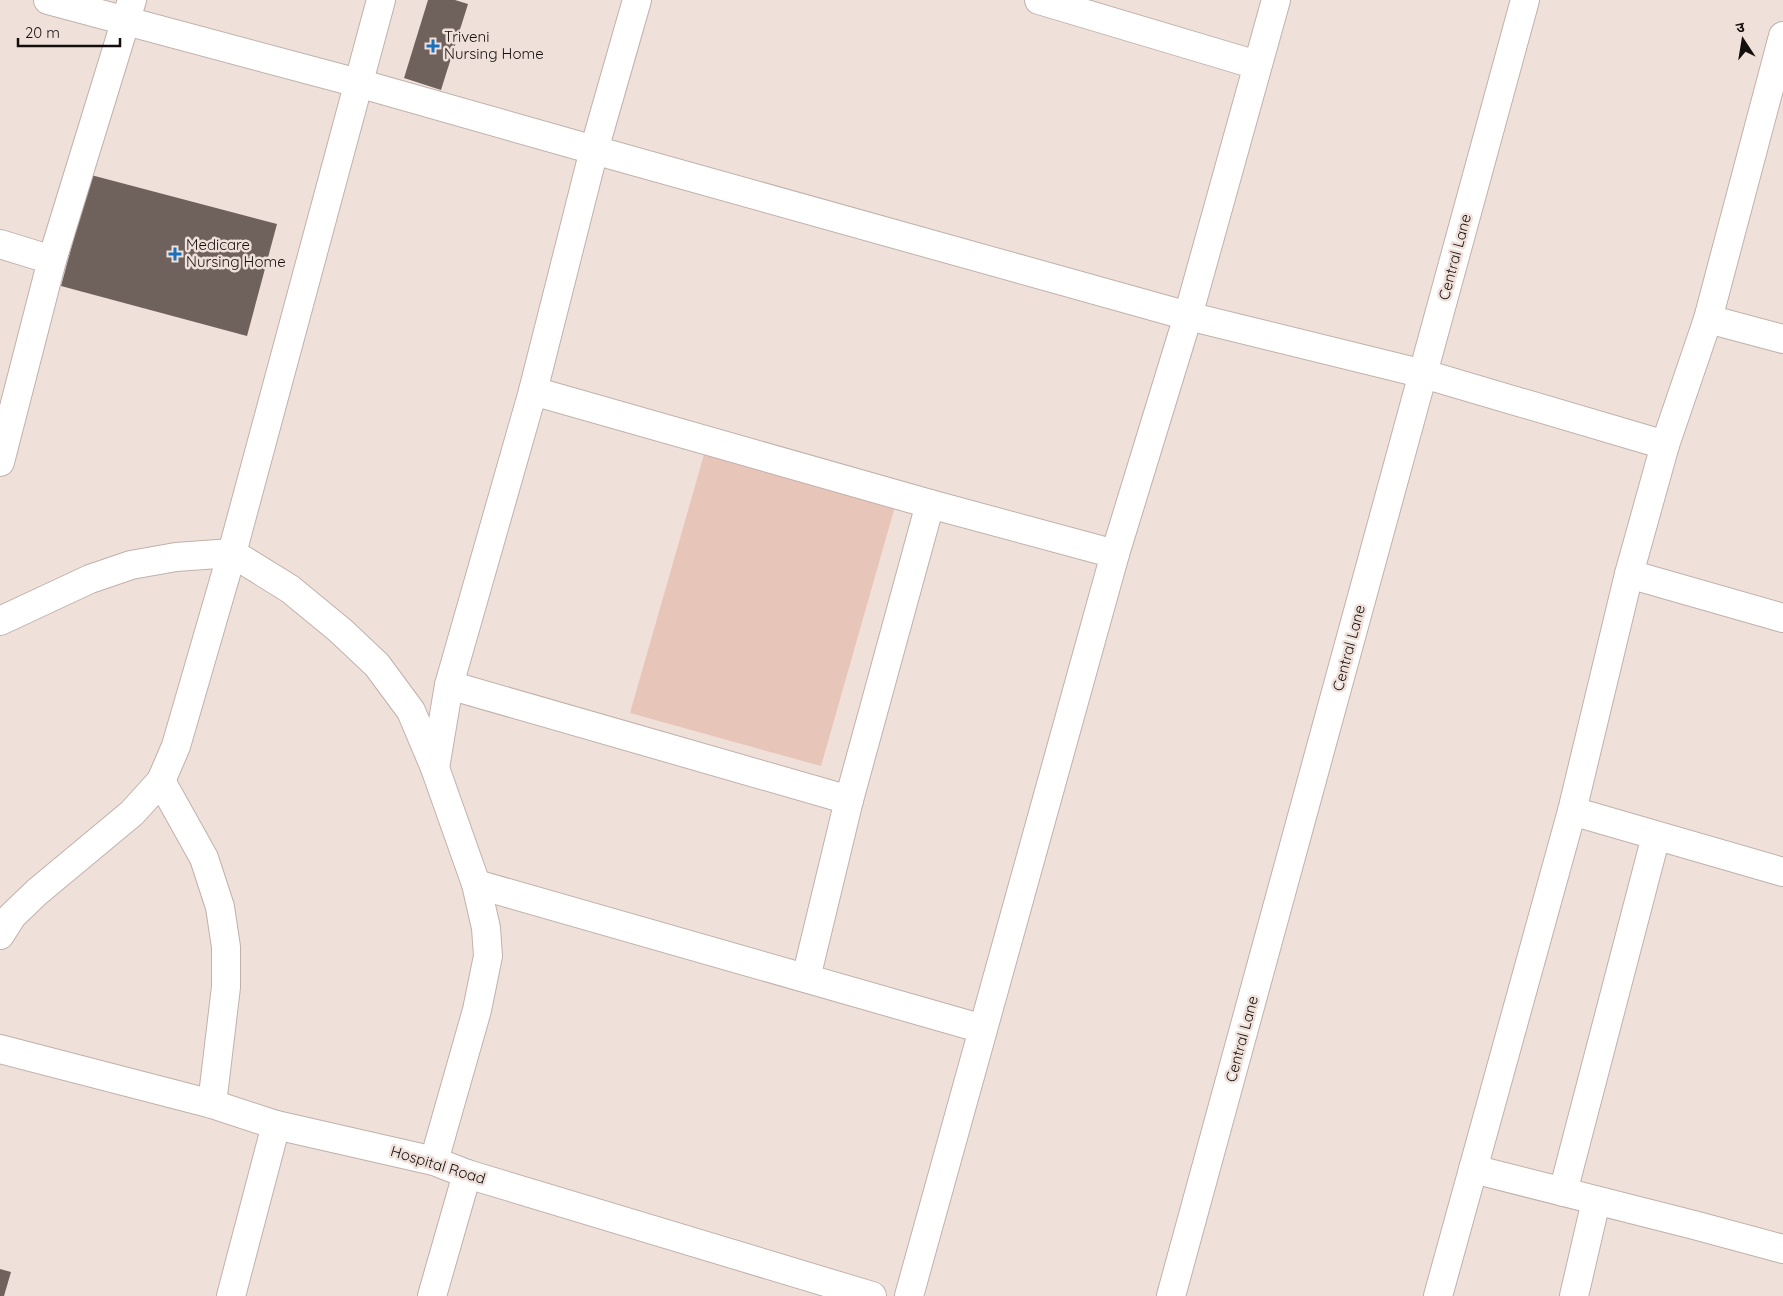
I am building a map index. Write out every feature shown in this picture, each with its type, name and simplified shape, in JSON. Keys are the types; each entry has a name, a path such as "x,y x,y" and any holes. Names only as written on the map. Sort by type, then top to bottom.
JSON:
{"street":[{"path":"48,0 129,10 358,83 594,150 1188,316 1424,374 1665,444"},
{"path":"0,935 12,916 37,892 132,813 161,780 176,746 232,553 381,0"},
{"path":"435,768 450,685 533,391 594,150 637,0"},
{"path":"909,1296 1115,554 1188,316 1276,0"},
{"name":"Central Lane","path":"1171,1296 1525,0"},
{"path":"1054,2 1257,66"},
{"path":"0,462 52,260 129,10"},
{"path":"1438,1296 1572,811 1629,574 1665,444 1708,319 1778,80 1783,36"},
{"path":"0,244 52,260"},
{"path":"1708,319 1783,339"},
{"path":"533,391 930,504 1115,554"},
{"path":"806,978 849,800 930,504"},
{"path":"0,621 90,579 131,564 176,557 232,553 290,589 341,631 377,665 411,710 435,768 476,884 486,928 488,956 476,1010 434,1161"},
{"path":"1629,574 1783,618"},
{"path":"450,685 849,800"},
{"path":"161,780 204,858 220,907 226,947 226,987 212,1104"},
{"path":"1572,811 1783,872"},
{"path":"1563,1192 1656,836"},
{"path":"476,884 983,1029"},
{"name":"Hospital Road","path":"0,1049 212,1104 276,1124 434,1161 467,1174 872,1296"},
{"path":"231,1296 276,1124"},
{"path":"1473,1169 1783,1249"},
{"path":"432,1296 467,1174"},
{"path":"1574,1296 1596,1200"}],"shaded area":[{"path":"705,451 896,503 821,766 630,713"}],"building":[{"path":"428,0 455,0 468,4 441,90 404,78"},
{"path":"91,175 277,224 247,336 61,286"},
{"path":"0,1269 11,1272 4,1296 0,1296"}],"place":[{"name":"Triveni Nursing Home","path":"433,46"},
{"name":"Medicare Nursing Home","path":"175,254"}]}
